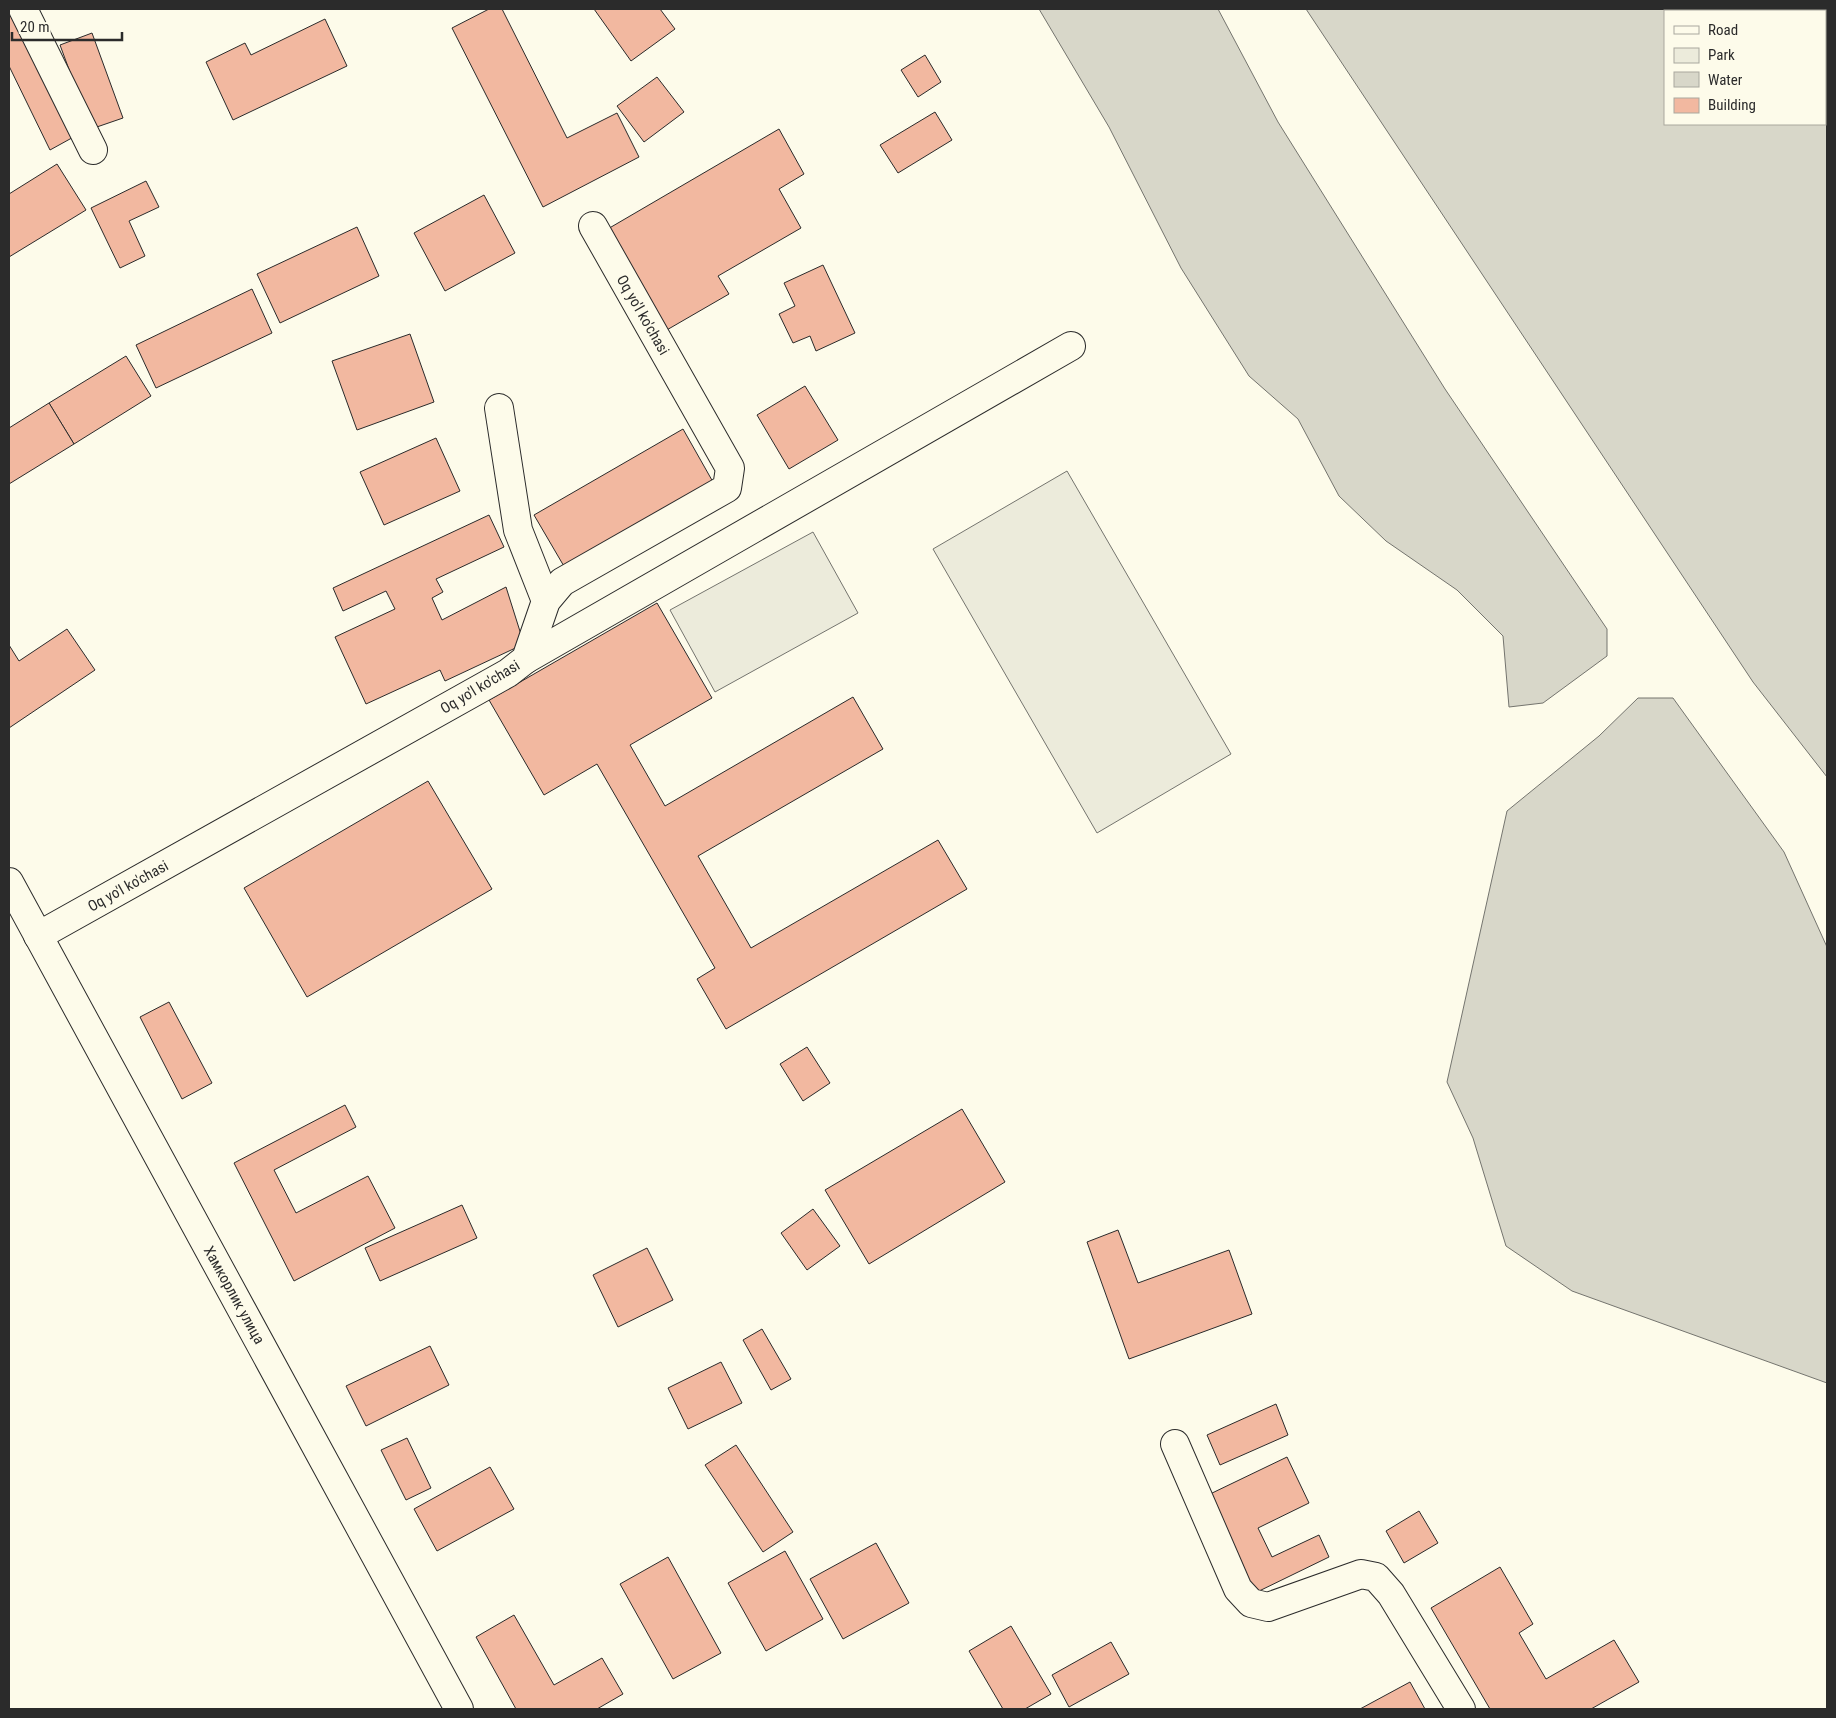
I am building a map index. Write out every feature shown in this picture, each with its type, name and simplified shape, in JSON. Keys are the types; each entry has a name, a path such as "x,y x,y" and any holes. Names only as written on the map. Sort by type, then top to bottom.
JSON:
{"street":[{"path":"23,9 93,150"},
{"name":"Oq yo'l ko'chasi","path":"38,936 508,673 526,659 546,601 562,582 726,488 730,468 593,226"},
{"path":"526,659 1071,346"},
{"path":"499,408 518,530 546,601"},
{"name":"Хамкорлик улица","path":"9,882 459,1709"},
{"path":"1174,1444 1238,1589 1251,1604 1268,1608 1361,1574 1376,1577 1391,1594 1461,1709"}],"green space":[{"path":"1067,471 1231,754 1097,833 933,549"},
{"path":"813,532 858,613 715,692 670,610"}],"water":[{"path":"1039,9 1218,9 1278,122 1445,389 1607,629 1607,656 1543,703 1509,707 1503,636 1457,590 1386,541 1339,496 1298,419 1249,376 1181,268 1109,127"},
{"path":"1306,9 1827,9 1827,777 1753,682"},
{"path":"1638,698 1673,698 1784,852 1827,947 1827,1383 1572,1291 1506,1246 1473,1138 1447,1082 1507,811 1599,736"}],"building":[{"path":"489,9 502,9 567,138 617,113 639,157 543,207 452,28"},
{"path":"594,9 660,9 675,29 631,61"},
{"path":"18,11 79,134 50,150 9,66 9,15"},
{"path":"325,19 347,66 233,120 206,62 245,43 251,55"},
{"path":"92,33 123,118 91,129 60,45"},
{"path":"925,55 941,82 918,97 901,70"},
{"path":"657,77 684,112 644,142 617,106"},
{"path":"935,112 952,140 898,173 880,145"},
{"path":"779,129 804,174 779,189 801,228 718,276 729,294 665,331 606,230"},
{"path":"57,164 86,210 9,257 9,194"},
{"path":"146,181 159,207 129,221 145,256 120,268 91,208"},
{"path":"484,195 515,253 445,291 414,233"},
{"path":"357,227 379,276 280,323 257,274"},
{"path":"823,265 855,333 816,351 810,336 793,343 779,314 795,306 784,283"},
{"path":"252,289 272,333 156,388 136,345"},
{"path":"410,334 434,402 357,430 332,361"},
{"path":"126,356 151,396 74,444 49,403"},
{"path":"805,386 838,440 789,469 757,415"},
{"path":"49,403 74,444 9,484 9,428"},
{"path":"683,429 713,482 565,568 534,515"},
{"path":"436,438 460,491 384,525 360,472"},
{"path":"489,515 504,547 436,579 443,592 432,598 442,620 506,587 524,644 445,681 440,670 366,704 335,637 395,609 386,591 343,611 333,588"},
{"path":"657,603 712,698 630,745 665,806 853,697 883,749 698,856 751,948 938,840 967,889 726,1029 697,979 715,968 597,764 544,795 489,700"},
{"path":"67,629 95,670 9,728 9,645 19,661"},
{"path":"428,781 492,889 307,997 244,888"},
{"path":"169,1002 212,1083 182,1099 140,1017"},
{"path":"807,1047 830,1083 803,1101 780,1064"},
{"path":"345,1105 356,1127 274,1170 296,1213 368,1176 395,1228 294,1281 234,1163"},
{"path":"962,1109 1005,1182 869,1264 825,1190"},
{"path":"462,1205 477,1238 380,1281 365,1248"},
{"path":"813,1209 840,1246 807,1270 781,1233"},
{"path":"1118,1230 1138,1283 1229,1250 1252,1314 1129,1359 1087,1242"},
{"path":"647,1248 673,1300 618,1327 593,1275"},
{"path":"762,1329 791,1379 771,1390 743,1340"},
{"path":"430,1346 449,1385 366,1426 346,1386"},
{"path":"721,1362 742,1403 688,1429 668,1388"},
{"path":"1276,1404 1288,1435 1220,1465 1207,1435"},
{"path":"407,1438 431,1488 406,1500 381,1450"},
{"path":"736,1445 793,1532 763,1552 705,1465"},
{"path":"1287,1457 1309,1503 1258,1528 1272,1557 1319,1535 1329,1557 1255,1593 1208,1495"},
{"path":"490,1467 514,1509 437,1551 414,1509"},
{"path":"1419,1511 1438,1543 1404,1563 1386,1531"},
{"path":"876,1543 909,1603 843,1639 810,1579"},
{"path":"785,1551 823,1619 766,1651 728,1583"},
{"path":"668,1557 721,1653 673,1679 620,1584"},
{"path":"1500,1567 1533,1624 1519,1633 1546,1679 1614,1640 1639,1682 1591,1709 1490,1709 1431,1608"},
{"path":"514,1615 554,1685 602,1658 623,1694 597,1709 516,1709 476,1637"},
{"path":"1011,1626 1051,1694 1025,1709 1003,1709 969,1651"},
{"path":"1111,1642 1129,1674 1069,1707 1052,1675"},
{"path":"1410,1682 1425,1709 1360,1709"}]}
